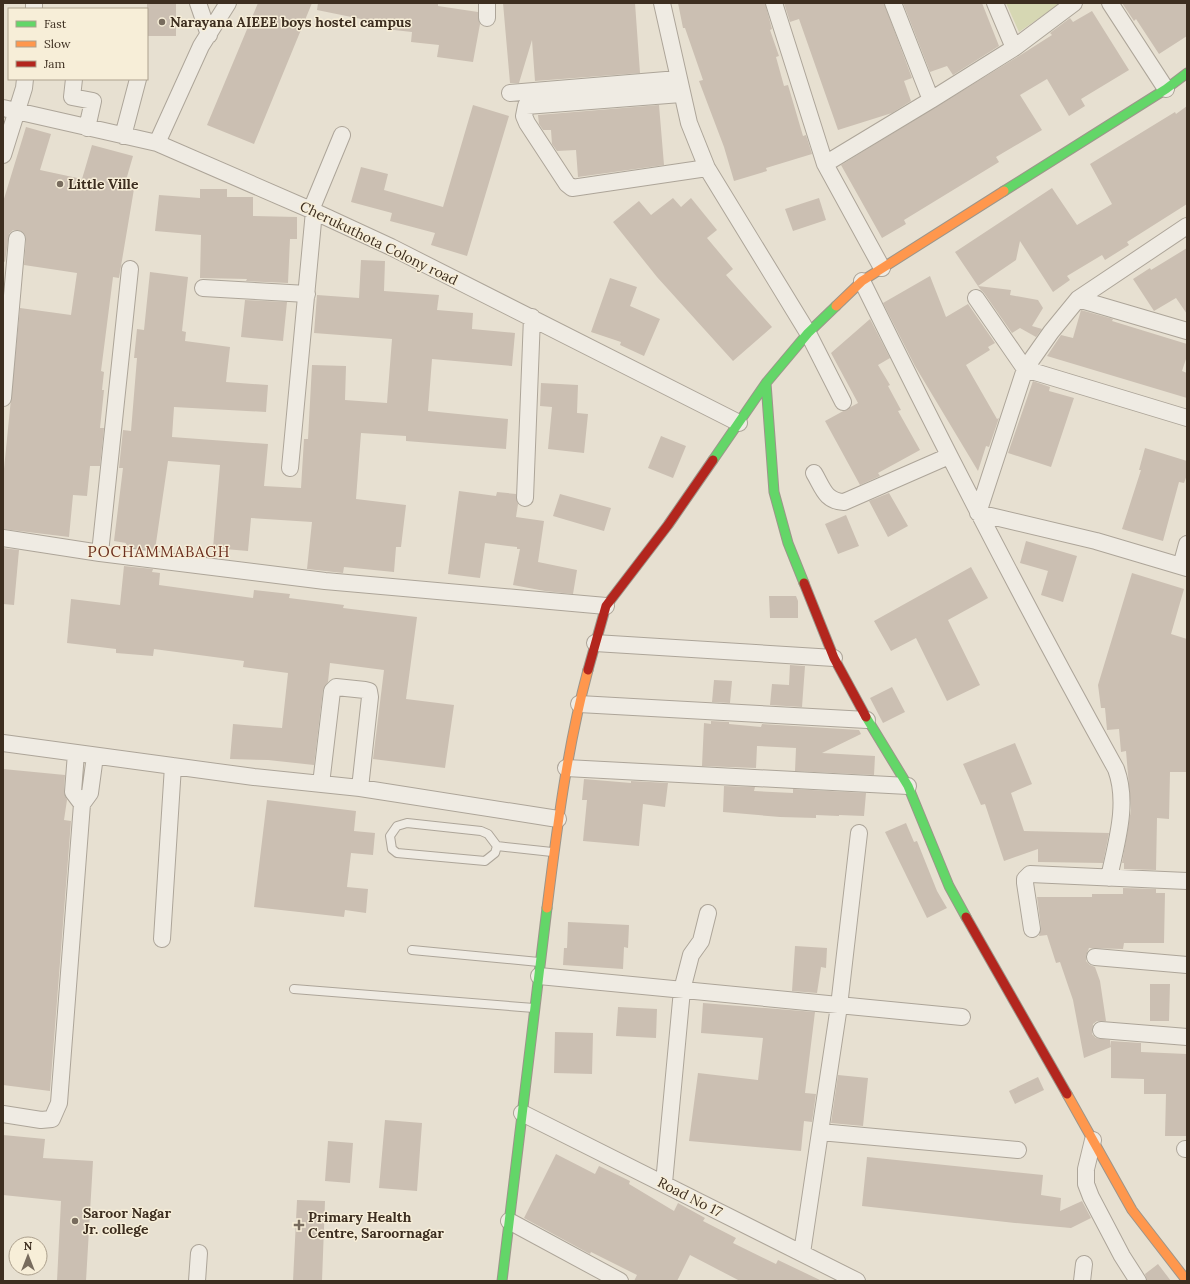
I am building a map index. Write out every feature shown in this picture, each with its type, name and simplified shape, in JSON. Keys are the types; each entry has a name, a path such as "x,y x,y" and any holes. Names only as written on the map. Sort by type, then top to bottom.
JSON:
{"street":[{"path":"198,3 209,35"},
{"path":"157,143 201,46 228,3"},
{"path":"662,3 689,123 707,168 808,333 843,402"},
{"path":"774,3 825,164 882,268"},
{"path":"893,3 931,100"},
{"path":"995,3 1014,48"},
{"path":"825,164 1014,48 1074,3"},
{"path":"1110,3 1166,89"},
{"path":"502,1281 558,818 579,704 606,606 668,524 766,383 808,333 862,282 1166,89 1187,73"},
{"path":"3,155 10,110 25,80"},
{"path":"74,80 72,97 93,101 87,128"},
{"path":"123,136 138,80"},
{"path":"510,93 680,86"},
{"path":"680,86 526,106 524,116 539,142 572,188 707,168"},
{"name":"Cherukuthota Colony road","path":"10,110 157,143 312,210 391,247 739,423"},
{"path":"290,468 307,294 312,210 342,135"},
{"path":"978,513 1025,369 1078,299 1187,226"},
{"path":"3,398 17,239"},
{"path":"100,553 130,269"},
{"path":"862,282 978,513 1051,653 1116,769 1121,782 1123,802 1109,878"},
{"path":"203,288 307,294"},
{"path":"976,298 1025,369 1187,418"},
{"path":"1078,299 1187,331"},
{"path":"525,498 532,317"},
{"path":"766,383 774,492 788,543 834,658 867,720 908,786 949,886 1132,1210 1187,1281"},
{"path":"814,473 828,498 836,502 844,502 949,456"},
{"path":"978,513 1096,541 1184,567 1187,544"},
{"path":"3,538 100,553 325,581 606,606"},
{"path":"595,643 834,658"},
{"path":"321,784 332,691 336,687 341,687 365,690 369,692 370,697 360,788"},
{"path":"579,704 867,720"},
{"path":"3,743 173,766 360,788 558,818"},
{"path":"76,753 73,792 82,804"},
{"path":"3,1114 41,1120 52,1119 59,1103 82,804 90,793 95,756"},
{"path":"162,939 173,766"},
{"path":"566,768 908,786"},
{"path":"802,1253 839,1006 859,833"},
{"path":"1032,929 1025,883 1027,875 1034,873 1187,881"},
{"path":"664,1183 682,990 691,955 701,941 708,912"},
{"path":"1095,957 1187,965"},
{"path":"540,969 682,990 962,1017"},
{"path":"1101,1030 1187,1037"},
{"name":"Road No 17","path":"522,1113 857,1281"},
{"path":"820,1132 1018,1150"},
{"path":"1093,1140 1086,1169 1088,1190 1122,1256 1138,1281"},
{"path":"509,1221 620,1281"},
{"path":"197,1281 199,1254"},
{"path":"1082,1281 1084,1264"}],"lane":[{"path":"498,846 495,853 485,861 403,855 392,849 390,836 397,826 407,823 481,831 488,834 498,846 554,852"},
{"path":"412,950 540,969"},
{"path":"294,989 535,1008"}],"green space":[{"path":"1006,3 1061,3 1019,32"}],"building":[{"name":"Narayana AIEEE boys hostel campus","path":"147,3 176,3 176,36 148,36"},
{"path":"258,3 312,3 254,144 207,125"},
{"path":"318,3 438,3 438,6 478,12 480,24 473,62 437,57 439,45 411,42 412,32 376,28 376,22 317,10"},
{"path":"503,3 635,3 640,73 535,81 532,40 519,83 510,83"},
{"path":"678,3 765,3 772,29 770,30 779,56 776,57 784,86 788,85 803,136 806,135 812,154 766,168 767,171 734,181 724,147 699,81 703,80 685,28 683,28"},
{"path":"784,3 884,3 912,78 904,81 911,101 892,113 838,130 799,19 790,22"},
{"path":"903,3 982,3 999,46 953,75 947,66 930,72"},
{"path":"1122,3 1187,3 1187,36 1159,54 1136,19 1134,21"},
{"path":"1092,11 1129,70 1081,99 1085,106 1069,116 1047,79 1020,95 1042,130 996,157 999,162 904,220 906,224 882,238 841,165 1052,35 1050,33 1070,18 1073,22"},
{"path":"473,105 509,116 467,256 431,245 435,233 390,221 392,213 351,202 361,167 388,174 384,190 443,207"},
{"path":"659,105 664,165 578,177 576,150 557,151 552,144 551,130 543,130 539,124 538,115"},
{"path":"1187,106 1187,204 1127,242 1129,245 1105,260 1102,255 1067,276 1070,280 1053,292 1020,241 1016,260 978,286 1011,290 1010,295 1038,300 1043,308 1032,326 1042,329 1036,337 1020,328 1012,333 980,289 955,252 1052,188 1077,225 1112,204 1090,164 1175,112 1176,114"},
{"path":"26,127 51,134 40,170 82,179 92,145 133,156 124,187 134,189 119,278 113,277 101,371 104,372 102,390 104,390 100,428 104,428 100,466 90,466 87,496 73,495 69,537 3,529 3,479 20,308 71,315 77,273 24,265 26,239 25,235 18,230 13,230 9,234 5,262 3,261 3,202"},
{"path":"200,189 227,189 227,197 253,197 253,216 297,217 297,239 290,239 288,283 246,281 247,279 200,278 201,235 155,231 159,195 200,198"},
{"path":"673,198 681,207 691,198 717,230 707,238 733,269 726,275 772,327 733,361 657,277 613,222 639,201 651,215"},
{"path":"819,198 826,220 793,231 785,209"},
{"path":"1187,248 1187,314 1176,298 1154,311 1133,279"},
{"path":"361,260 385,261 384,291 439,295 437,310 473,313 472,329 515,333 512,366 432,359 428,411 508,419 506,449 406,441 406,436 361,433 356,499 406,505 401,547 396,547 394,572 344,567 343,573 307,569 312,522 251,518 248,551 213,548 220,465 168,461 155,550 125,547 126,543 114,541 123,468 119,468 123,430 131,431 137,358 134,358 137,329 144,330 150,272 188,277 182,331 186,332 185,341 230,347 226,382 268,385 266,412 174,407 172,437 268,444 264,486 301,488 304,439 308,439 312,365 346,366 345,400 387,403 392,339 314,333 317,295 359,298"},
{"path":"930,276 946,317 968,304 995,343 988,347 990,350 966,365 997,419 999,418 989,447 986,446 978,471 915,366 883,303"},
{"path":"610,278 637,287 630,306 660,319 644,356 620,345 621,342 591,332"},
{"path":"245,300 287,302 283,341 241,337"},
{"path":"1081,310 1113,319 1112,321 1187,344 1187,356 1182,371 1187,373 1187,398 1047,356 1061,335 1073,338"},
{"path":"870,319 890,358 878,365 890,385 888,386 901,410 898,411 920,450 878,473 880,476 860,485 825,421 858,403 831,353"},
{"path":"1033,381 1050,387 1049,391 1074,398 1051,467 1008,453"},
{"path":"541,383 578,385 577,413 588,414 584,453 548,449 552,407 540,406"},
{"path":"661,436 686,446 673,478 648,468"},
{"path":"1145,448 1187,461 1187,475 1184,483 1179,482 1163,541 1122,529 1141,470 1139,470"},
{"path":"459,491 496,496 497,492 516,494 518,504 516,517 544,521 538,562 577,570 573,594 513,585 520,549 517,549 517,547 485,543 480,578 448,574"},
{"path":"889,493 908,526 888,537 869,501"},
{"path":"560,494 611,508 604,531 553,516"},
{"path":"846,515 859,546 838,554 825,524"},
{"path":"1026,541 1077,556 1063,602 1041,595 1048,571 1020,563"},
{"path":"3,548 19,550 14,605 3,604"},
{"path":"124,566 153,569 152,572 160,573 159,585 253,598 254,590 290,594 289,598 344,605 343,608 417,617 406,699 454,705 445,768 373,759 384,670 330,663 328,682 323,690 314,765 268,760 230,759 233,724 282,728 288,673 243,667 244,661 154,649 153,656 116,653 116,649 67,643 71,599 120,605"},
{"path":"971,567 988,598 948,620 980,685 947,701 916,638 891,651 874,621"},
{"path":"1132,573 1184,589 1171,634 1187,639 1187,772 1170,772 1169,819 1157,818 1156,870 1124,869 1124,863 1122,863 1131,810 1126,751 1121,752 1119,729 1107,730 1105,708 1101,708 1098,685"},
{"path":"769,596 796,596 798,601 798,618 770,618"},
{"path":"790,665 805,666 802,707 770,705 772,684 789,685"},
{"path":"714,680 732,681 730,703 712,702"},
{"path":"892,687 905,712 883,723 870,698"},
{"path":"711,721 761,727 762,724 859,730 861,734 822,753 875,756 874,775 795,771 796,748 757,746 756,768 702,766 704,723 711,724"},
{"path":"1015,743 1032,784 1011,793 1024,831 1109,833 1103,863 1038,862 1038,849 1004,861 985,804 981,805 963,764"},
{"path":"3,769 65,775 64,791 67,800 64,820 71,821 50,1091 3,1085"},
{"path":"584,779 631,783 631,781 668,783 665,807 643,804 639,846 583,841 587,800 582,800"},
{"path":"724,786 755,787 754,791 793,793 793,789 866,793 864,816 816,815 816,818 780,817 723,812"},
{"path":"267,800 356,811 354,831 375,833 373,855 351,853 347,887 368,889 366,913 345,910 344,917 254,907"},
{"path":"906,823 914,842 917,841 937,891 947,908 927,918 885,832"},
{"path":"1123,888 1156,889 1156,893 1165,893 1164,943 1124,943 1123,949 1089,948 1086,961 1095,967 1100,981 1106,1021 1097,1021 1093,1024 1092,1034 1096,1038 1110,1040 1111,1047 1084,1058 1073,1000 1060,962 1056,963 1047,935 1039,936 1041,928 1037,897 1092,897 1092,894 1123,894"},
{"path":"568,922 629,925 628,948 624,947 623,969 563,965 564,948 567,948"},
{"path":"795,946 827,948 826,968 821,967 817,993 792,991"},
{"path":"1150,984 1170,984 1169,1021 1150,1021"},
{"path":"703,1003 815,1012 805,1093 816,1094 812,1122 804,1121 801,1151 689,1141 698,1073 758,1080 763,1038 701,1033"},
{"path":"618,1007 657,1009 656,1038 616,1036"},
{"path":"555,1032 593,1033 592,1074 554,1073"},
{"path":"1111,1041 1141,1043 1141,1052 1187,1054 1186,1136 1165,1136 1166,1094 1144,1094 1144,1079 1111,1078"},
{"path":"838,1075 868,1078 863,1126 831,1123"},
{"path":"1038,1077 1044,1090 1015,1104 1009,1091"},
{"path":"385,1120 422,1123 417,1191 379,1188"},
{"path":"3,1135 45,1139 43,1158 93,1161 86,1281 57,1281 61,1201 3,1195"},
{"path":"328,1141 353,1143 350,1183 325,1181"},
{"path":"556,1154 595,1174 599,1166 630,1181 629,1184 674,1211 678,1203 705,1218 703,1221 736,1238 733,1243 776,1264 778,1260 822,1281 740,1281 690,1255 677,1281 634,1281 637,1275 591,1252 590,1254 524,1218"},
{"path":"867,1157 1043,1175 1041,1195 1061,1198 1060,1211 1082,1201 1091,1218 1071,1228 862,1206"},
{"path":"297,1200 325,1201 322,1281 293,1281"},
{"path":"1158,1264 1171,1281 1147,1281 1145,1274"}],"traffic: fast":[{"path":"1004,191 1166,89 1187,73"},
{"path":"713,460 766,383 808,333 836,306"},
{"path":"766,383 774,492 788,543 804,583"},
{"path":"866,717 908,786 949,886 966,917"},
{"path":"502,1281 547,908"}],"traffic: slow":[{"path":"836,306 862,281 1004,191"},
{"path":"547,908 568,758 588,670"},
{"path":"1067,1094 1132,1210 1187,1281"}],"traffic: jam":[{"path":"588,670 606,606 668,525 713,460"},
{"path":"804,583 834,658 866,717"},
{"path":"966,917 1067,1094"}],"place":[{"name":"Narayana AIEEE boys hostel campus","path":"162,22"},
{"name":"Little Ville","path":"60,184"},
{"name":"Saroor Nagar Jr. college","path":"75,1221"},
{"name":"Primary Health Centre, Saroornagar","path":"299,1225"}],"district":[{"name":"POCHAMMABAGH","path":"159,551"}]}
